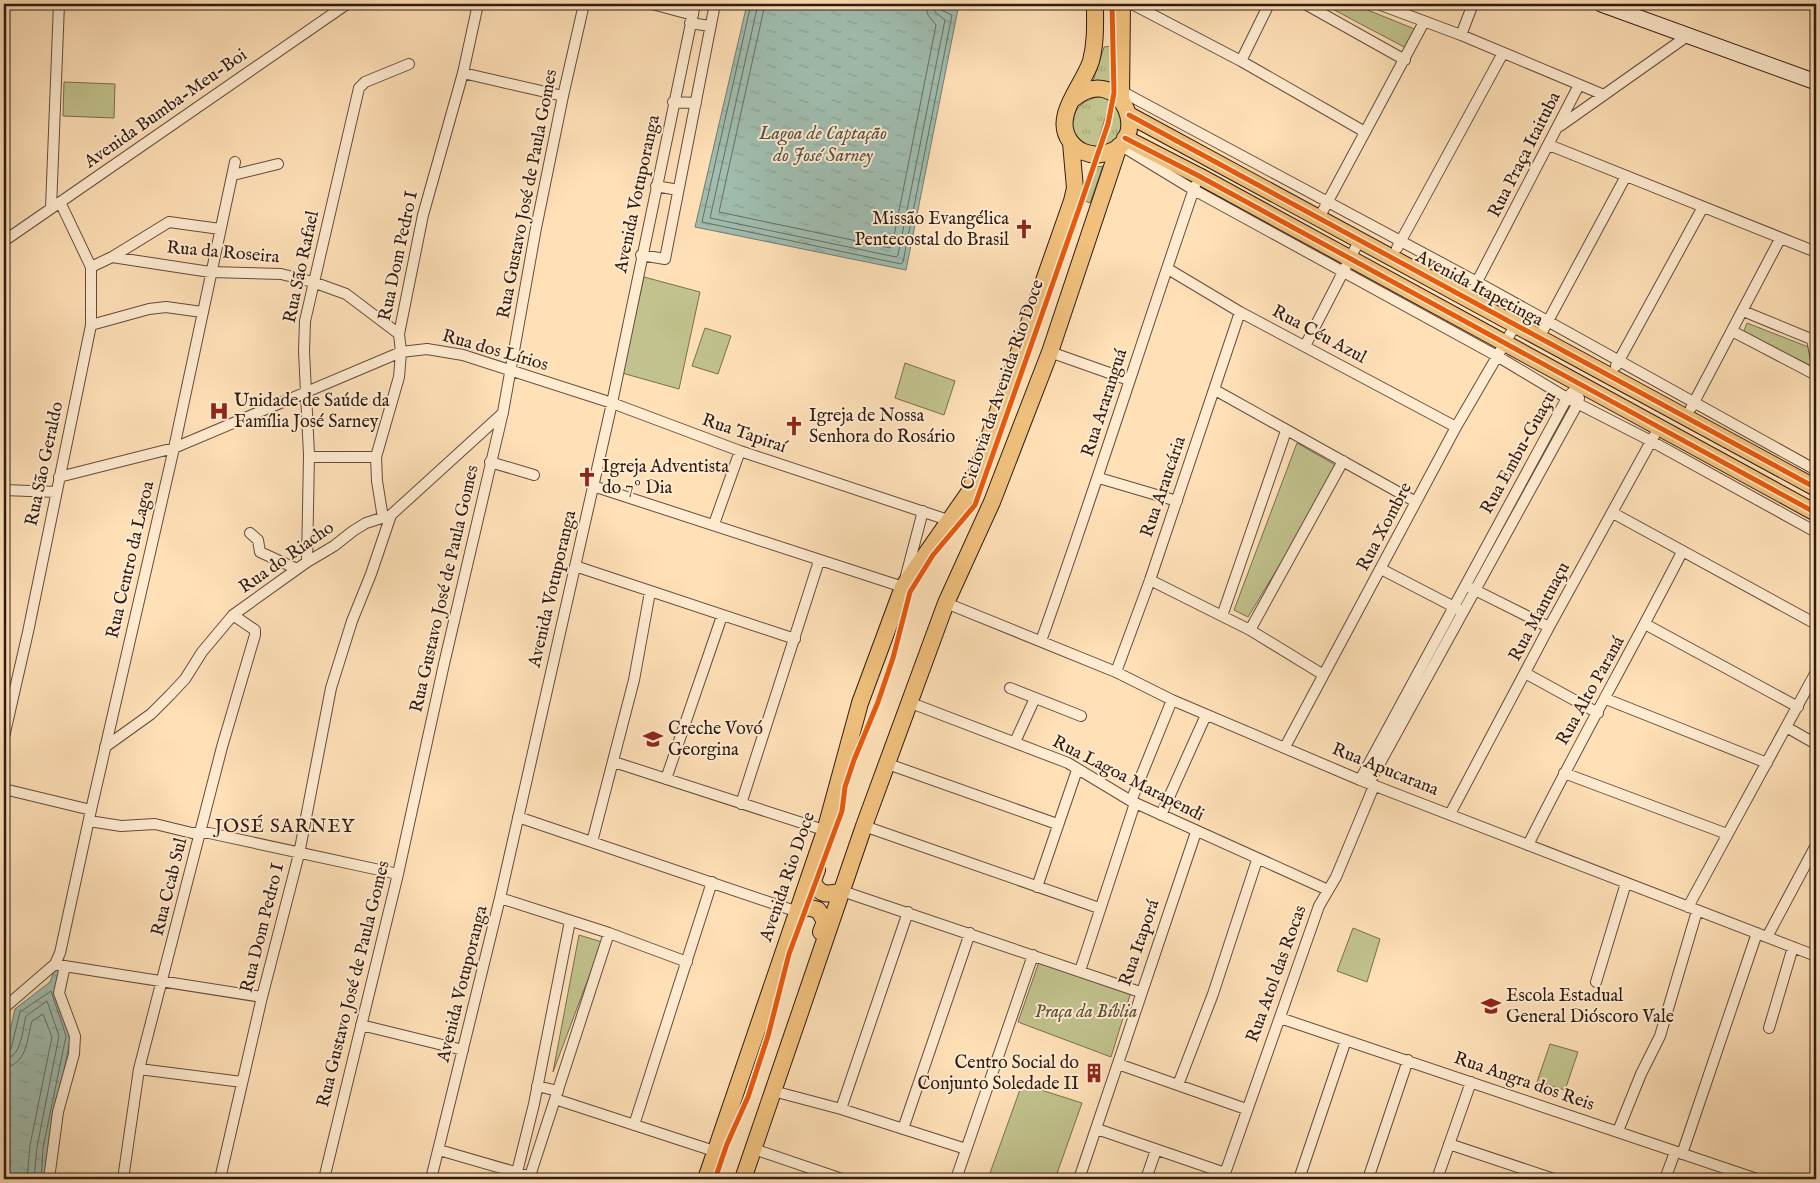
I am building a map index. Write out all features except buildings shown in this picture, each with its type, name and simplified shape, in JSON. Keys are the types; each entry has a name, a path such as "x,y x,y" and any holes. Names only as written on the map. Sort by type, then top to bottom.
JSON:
{"main road":[{"name":"Avenida Rio Doce","path":"706,1179 714,1151 798,912 828,832 833,803 860,704 903,587 951,521 970,491 1072,201 1075,188 1071,143 1067,136 1064,121 1068,106 1090,62 1094,43 1095,4"},
{"path":"743,1179 864,826 946,602 992,502 1050,352 1121,143 1129,131 1129,114 1121,95 1122,4"},
{"path":"1601,4 1686,37 1816,82"},
{"path":"1073,99 1080,94 1097,89 1121,95"},
{"name":"Avenida Itapetinga","path":"1129,114 1359,241 1516,324 1544,329 1591,365 1610,376 1690,410 1746,450 1816,488"},
{"path":"1071,143 1085,153 1097,155 1108,153 1121,143"},
{"name":"Avenida Itapetinga","path":"1121,143 1501,349 1580,384 1655,434 1736,469 1816,513"},
{"path":"1580,384 1591,365"},
{"path":"1736,469 1746,450"},
{"path":"828,832 813,881 816,889 823,894 842,891"},
{"path":"798,912 807,908 813,908 822,915 825,921 803,982 802,1004"}],"street":[{"path":"56,205 59,4"},
{"name":"Avenida Bumba-Meu-Boi","path":"4,241 347,4"},
{"name":"Rua Dom Pedro I","path":"220,1179 262,997 299,854 331,688 387,516 377,480 376,457 399,377 401,352 399,334 423,215 463,73 478,4"},
{"name":"Rua Gustavo José de Paula Gomes","path":"324,1179 398,874 490,462 504,412 510,371 563,96 584,4"},
{"path":"652,4 710,26"},
{"name":"Avenida Votuporanga","path":"431,1179 500,898 612,403 641,255 695,4"},
{"path":"641,255 665,258 715,4"},
{"path":"1132,4 1241,61 1364,132"},
{"path":"1241,61 1269,4"},
{"path":"1304,4 1405,60"},
{"name":"Rua Praça Itaituba","path":"1378,4 1461,35 1579,85 1468,299"},
{"path":"1461,35 1473,4"},
{"path":"1319,218 1424,22"},
{"path":"1559,126 1686,37"},
{"path":"1392,258 1503,53"},
{"name":"Rua São Rafael","path":"307,562 309,457 304,337 313,282 357,95 365,82 409,64"},
{"path":"463,73 563,96"},
{"path":"1579,85 1604,95"},
{"name":"Avenida Itapetinga","path":"1121,95 1477,282 1544,329 1619,361 1690,410 1816,470"},
{"path":"673,102 696,103"},
{"path":"1549,145 1816,252"},
{"name":"Rua Centro da Lagoa","path":"49,1179 58,1112 74,1054 75,1036 60,993 60,953 174,448 210,272 235,162"},
{"path":"233,175 278,164"},
{"path":"1544,329 1626,176"},
{"name":"Rua Araranguá","path":"1041,641 1099,478 1129,380 1196,183"},
{"path":"656,186 678,190"},
{"name":"Rua São Geraldo","path":"4,737 91,325 91,267 56,205"},
{"path":"1610,376 1703,207"},
{"path":"91,267 112,257 169,222 220,229"},
{"path":"1690,410 1780,239"},
{"path":"1305,346 1359,241"},
{"name":"Rua da Roseira","path":"112,257 210,272 281,274 313,282 346,294 399,334"},
{"name":"Rua Céu Azul","path":"1168,269 1240,312 1456,427"},
{"path":"91,325 148,309 166,307 202,312"},
{"path":"1743,311 1814,340 1816,360"},
{"name":"Rua Araucária","path":"1116,672 1150,580 1240,312"},
{"name":"Rua Xombre","path":"1284,746 1456,427 1516,324"},
{"path":"1732,331 1816,375"},
{"name":"Rua dos Lírios","path":"59,477 174,448 401,352 427,349 463,355 612,403"},
{"name":"Avenida Itapetinga","path":"1501,349 1568,398 1655,434 1816,532"},
{"path":"1050,352 1129,380"},
{"name":"Rua Embu-Guaçu","path":"1368,783 1465,585 1568,398 1580,384"},
{"name":"Rua Embu-Guaçu","path":"1368,783 1578,403 1580,384"},
{"path":"1215,390 1416,502"},
{"name":"Rua Tapiraí","path":"612,403 740,451 951,521"},
{"name":"Rua do Riacho","path":"105,747 150,714 170,695 233,616 307,562 334,546 366,523 387,516 504,412"},
{"path":"1222,616 1286,431"},
{"name":"Rua Mantuaçu","path":"1450,814 1526,673 1548,627 1613,513 1655,434"},
{"path":"714,524 740,451"},
{"path":"309,457 376,457"},
{"path":"1250,630 1343,461"},
{"path":"490,462 534,475"},
{"path":"1099,478 1177,500"},
{"path":"593,486 903,587"},
{"path":"4,490 56,492"},
{"name":"Avenida Rio Doce","path":"903,587 923,511"},
{"path":"1613,513 1816,624"},
{"path":"250,533 258,540 260,552 297,569"},
{"name":"Rua Alto Paraná","path":"1528,845 1564,773 1646,624 1682,552"},
{"path":"741,804 819,561"},
{"path":"575,566 795,639"},
{"path":"1381,569 1463,612"},
{"path":"1150,580 1250,630 1322,674"},
{"path":"1465,585 1548,627"},
{"path":"592,842 634,680 650,592"},
{"name":"Rua Apucarana","path":"946,602 1116,672 1206,715 1284,746 1368,783 1816,956"},
{"name":"Rua Ccab Sul","path":"123,1179 139,1069 164,982 222,747 255,635 255,630 233,616"},
{"path":"666,779 722,616"},
{"path":"1646,624 1798,707"},
{"path":"1618,1131 1641,1074 1660,1036 1693,909 1728,834 1788,728 1816,672"},
{"path":"1526,673 1598,713"},
{"path":"1010,688 1081,716"},
{"path":"1015,742 1035,698"},
{"path":"1606,699 1767,763"},
{"path":"1080,971 1133,802 1172,700"},
{"name":"Rua Lagoa Marapendi","path":"910,703 1068,764 1133,802 1257,860 1328,890"},
{"path":"1161,815 1206,715"},
{"path":"1788,728 1816,744"},
{"path":"614,762 828,832"},
{"path":"888,764 1057,824"},
{"path":"1037,887 1076,770"},
{"path":"1564,773 1728,834"},
{"name":"Rua Atol das Rocas","path":"1224,1176 1319,906 1328,890 1368,783"},
{"path":"4,789 91,810"},
{"path":"518,817 798,912"},
{"path":"89,821 121,826 156,824 200,834 209,833 398,874"},
{"path":"864,826 1099,908"},
{"name":"Rua Itaporá","path":"1079,1179 1097,1129 1140,992 1196,832"},
{"path":"1767,938 1816,845"},
{"path":"1178,1085 1213,994 1257,860"},
{"path":"1806,865 1816,869"},
{"path":"634,1125 712,882"},
{"path":"1596,982 1626,883"},
{"path":"842,891 1140,992"},
{"path":"500,898 609,933 687,962"},
{"path":"841,1109 908,912"},
{"path":"517,1172 534,1104 570,921"},
{"path":"439,1150 534,1178 555,1099 609,933"},
{"path":"903,1129 970,933"},
{"path":"1665,1179 1678,1153 1757,933"},
{"path":"1769,1028 1792,947"},
{"path":"956,1179 1033,955"},
{"path":"4,1008 60,965 262,997"},
{"name":"Rua Angra dos Reis","path":"1280,1018 1618,1131 1735,1176 1757,1179"},
{"path":"361,1025 463,1050"},
{"path":"1299,1179 1346,1040"},
{"path":"1368,1179 1408,1060"},
{"path":"1118,1064 1246,1109"},
{"path":"139,1069 242,1082"},
{"path":"1437,1179 1472,1082"},
{"path":"537,1086 555,1099 714,1151"},
{"path":"773,1091 841,1109 966,1149"},
{"path":"534,1104 555,1099"},
{"path":"1097,1129 1224,1176"},
{"path":"1449,1144 1554,1179"},
{"path":"754,1149 842,1179"},
{"path":"1146,1179 1156,1150"}],"green space":[{"path":"1323,4 1353,4 1417,30 1406,48"},
{"path":"1111,46 1111,85 1092,84 1104,47"},
{"path":"64,82 115,84 114,118 63,116"},
{"path":"1102,96 1111,99 1095,152 1071,135 1072,127 1075,114 1081,104"},
{"path":"1116,102 1125,133 1101,152"},
{"path":"1103,166 1090,203 1085,201 1096,167"},
{"path":"644,277 700,292 679,389 622,373"},
{"path":"1747,323 1816,350 1816,368 1743,333"},
{"path":"705,328 731,336 718,374 692,366"},
{"path":"905,363 955,381 944,415 895,398"},
{"path":"1297,443 1339,467 1248,617 1234,610"},
{"path":"1353,928 1380,939 1367,982 1337,971"},
{"path":"579,935 602,942 553,1072"},
{"name":"Praça da Bíblia","path":"1039,962 1131,992 1111,1057 1018,1022"},
{"path":"1550,1044 1578,1052 1565,1090 1537,1082"},
{"path":"1022,1084 1082,1103 1055,1179 1010,1179 990,1173"}],"water":[{"name":"Lagoa de Captação do José Sarney","path":"747,4 934,4 958,9 906,270 695,227"},
{"path":"55,968 62,970 57,993 71,1036 48,1148 45,1179 4,1179 4,1058 15,1009 50,982"}],"cycle path":[{"name":"Ciclovia da Avenida Rio Doce","path":"715,1179 727,1144 748,1097 768,1036 789,954 842,811 845,787 893,658 910,592 933,555 975,505 1108,124 1114,93 1112,4"},
{"path":"1129,115 1816,488"},
{"path":"1125,138 1199,176 1816,513"}],"place":[{"name":"Missão Evangélica Pentecostal do Brasil","path":"1024,229"},
{"name":"Unidade de Saúde da Família José Sarney","path":"219,411"},
{"name":"Igreja de Nossa Senhora do Rosário","path":"794,426"},
{"name":"Igreja Adventista do 7º Dia","path":"587,477"},
{"name":"Creche Vovó Georgina","path":"653,739"},
{"name":"Escola Estadual General Dióscoro Vale","path":"1491,1006"},
{"name":"Centro Social do Conjunto Soledade II","path":"1094,1073"}],"district":[{"name":"JOSÉ SARNEY","path":"285,827"}]}
